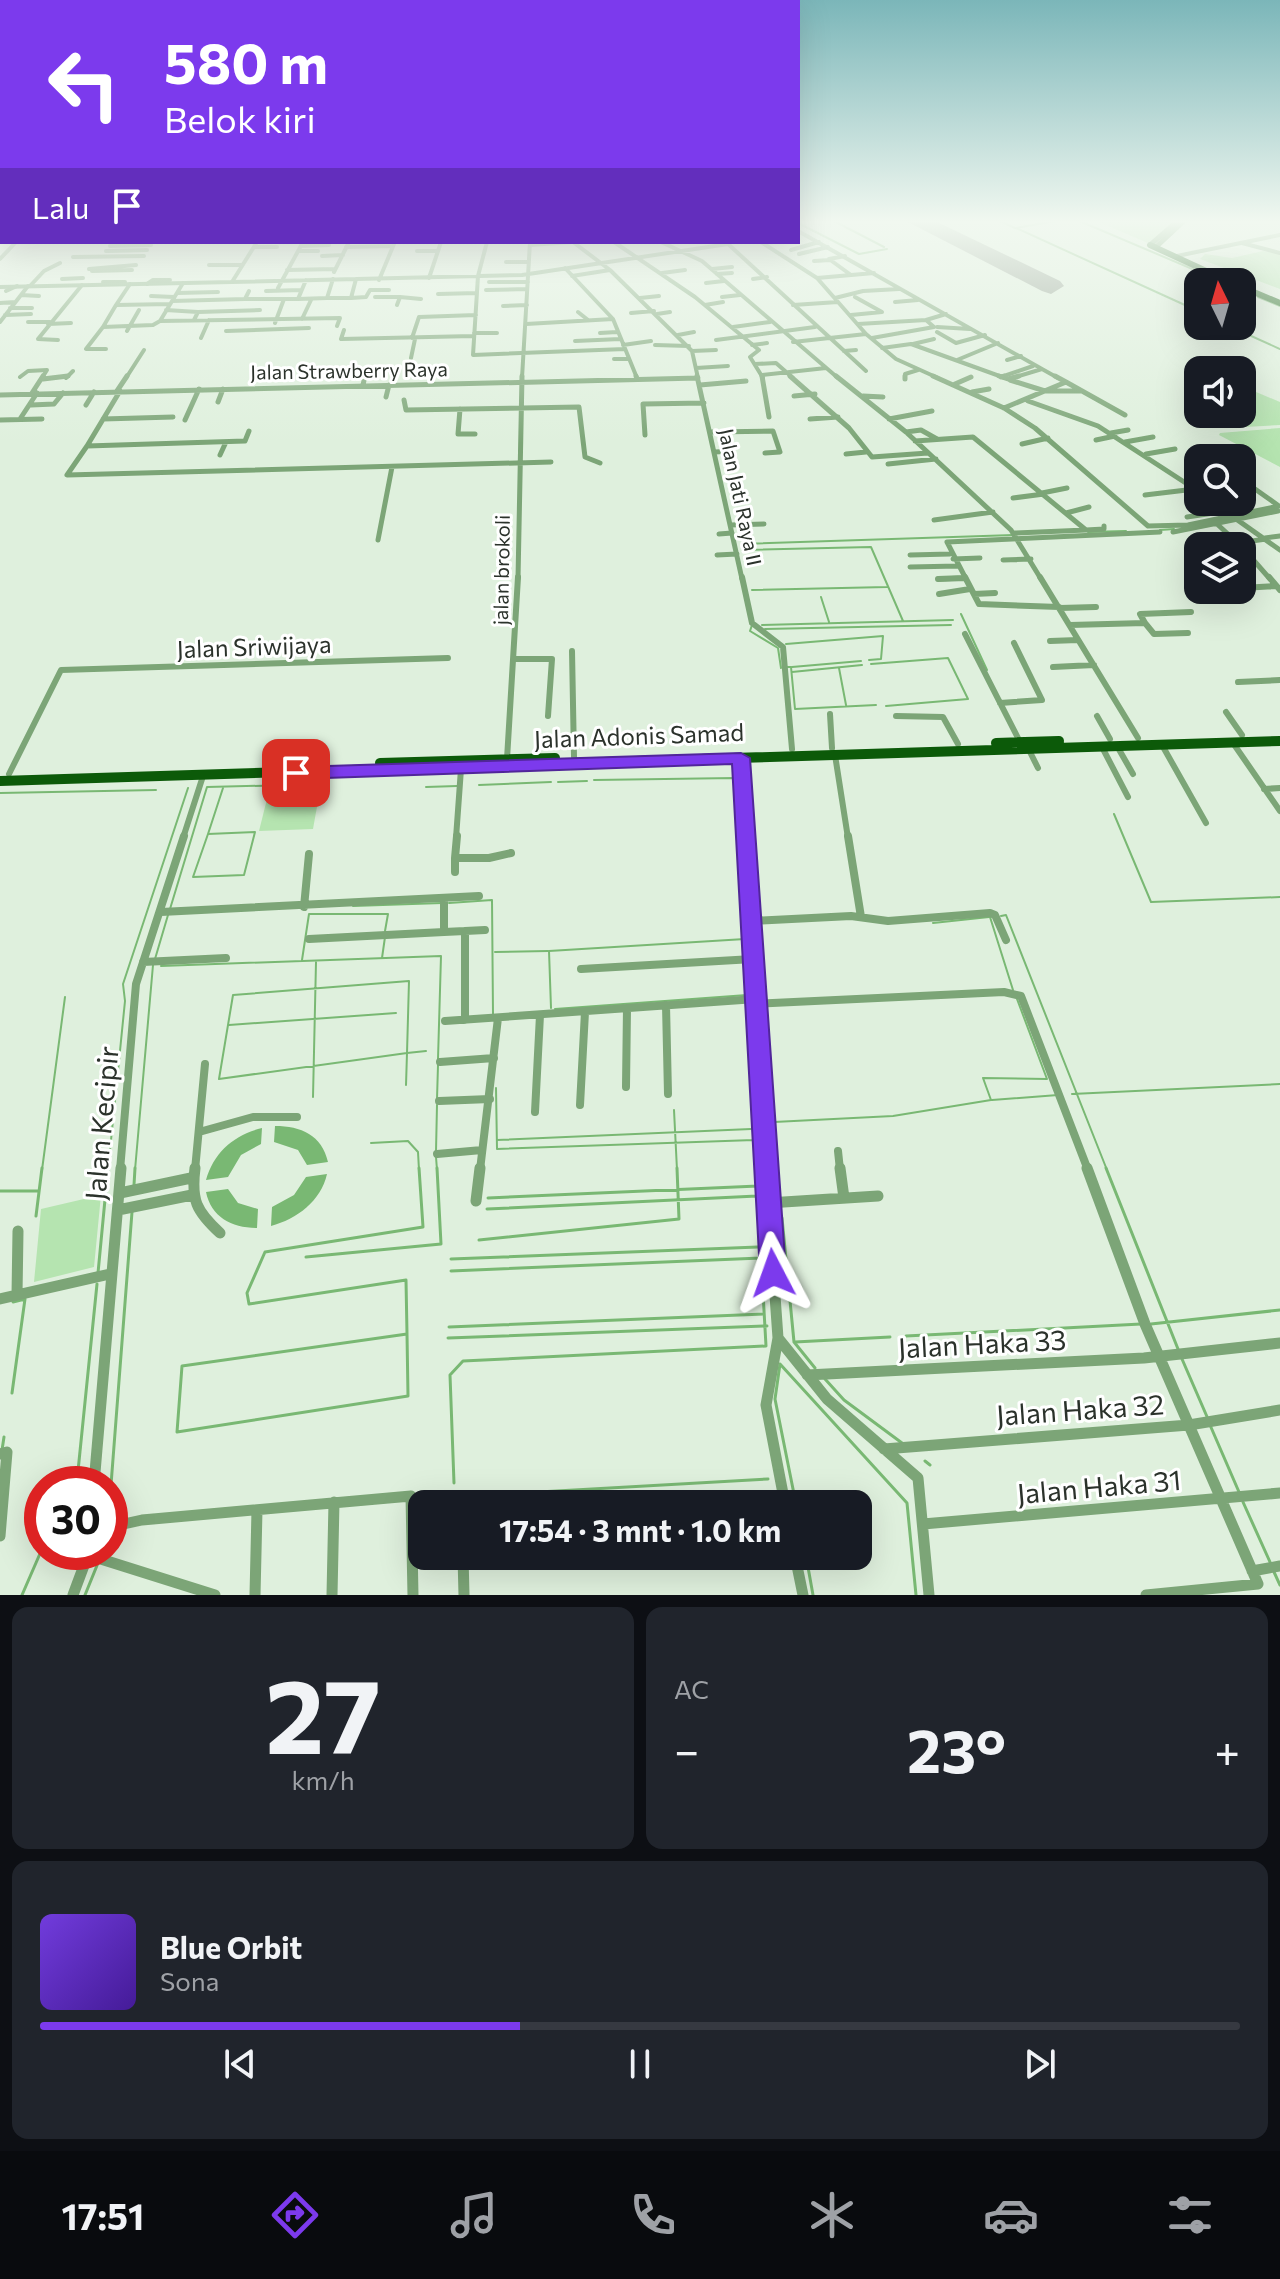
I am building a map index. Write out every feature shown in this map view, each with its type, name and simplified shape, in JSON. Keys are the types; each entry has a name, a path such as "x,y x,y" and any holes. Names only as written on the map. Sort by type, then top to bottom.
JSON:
{"highway":[{"path":"1109,747 1138,738 1238,745 1280,734"},
{"path":"3,776 203,776 358,767 461,769 741,758 835,762 1024,746 1165,751 1280,741"},
{"name":"Jalan Adonis Samad","path":"3,776 358,767 792,749 835,762 958,744 1024,746"}],"street":[{"path":"58,340 38,339 72,294"},
{"path":"106,349 86,349 121,294"},
{"path":"160,321 176,294"},
{"path":"116,305 202,294"},
{"path":"245,299 247,294"},
{"path":"298,299 300,294"},
{"path":"477,294 473,355 524,355 653,343 665,349 716,350"},
{"name":"jalan brokoli","path":"507,759 515,659 519,463 527,294"},
{"path":"590,294 613,319 637,379"},
{"path":"636,294 690,349"},
{"path":"691,294 838,417 873,457 928,453"},
{"path":"783,294 866,371"},
{"path":"831,294 866,334 901,362 1004,408 1048,438 1148,526 1176,527 1280,510"},
{"path":"793,305 836,300 853,294"},
{"path":"910,294 1125,415"},
{"path":"0,322 21,295 39,296"},
{"path":"705,305 740,295 793,342 906,432 993,512 1016,535 1138,738"},
{"path":"151,296 224,300 421,299"},
{"path":"640,298 659,296"},
{"path":"373,305 375,297"},
{"path":"397,305 400,297"},
{"path":"855,297 890,315 889,322"},
{"path":"274,329 284,299"},
{"path":"218,311 224,300"},
{"path":"302,319 311,300"},
{"path":"895,302 920,300"},
{"path":"0,303 15,302"},
{"path":"503,306 527,304"},
{"path":"851,315 888,307"},
{"path":"10,308 32,308"},
{"path":"128,329 139,310"},
{"path":"166,310 260,310"},
{"path":"750,313 757,311"},
{"path":"194,320 198,312"},
{"path":"578,312 588,320"},
{"path":"631,313 670,312"},
{"path":"5,315 31,314"},
{"path":"933,326 946,314"},
{"path":"411,358 418,318 476,315"},
{"path":"442,325 443,316"},
{"path":"103,327 128,329 160,321 340,318 337,326"},
{"path":"526,324 613,319"},
{"path":"201,338 209,320"},
{"path":"872,338 956,320"},
{"path":"28,322 71,323"},
{"path":"733,327 770,322"},
{"path":"858,324 889,322 974,329"},
{"path":"933,326 963,323"},
{"path":"148,334 153,325"},
{"path":"659,326 668,325"},
{"path":"933,326 956,343"},
{"path":"716,340 815,327"},
{"path":"226,331 309,328"},
{"path":"344,330 341,339 497,333"},
{"path":"600,333 617,332"},
{"path":"678,335 694,332"},
{"path":"793,342 866,334"},
{"path":"949,345 985,335"},
{"path":"869,348 934,339"},
{"path":"575,341 623,344"},
{"path":"752,345 767,343"},
{"path":"957,360 998,343"},
{"path":"911,344 1045,391 1081,391"},
{"name":"Jalan Jati Raya II","path":"690,349 754,626 783,647 792,749"},
{"path":"144,350 67,475 551,462"},
{"path":"844,351 856,350"},
{"path":"763,354 750,357 761,375 769,417"},
{"path":"1007,360 1021,356"},
{"path":"901,362 912,358"},
{"path":"614,359 629,359"},
{"path":"755,364 776,363"},
{"path":"696,368 728,366"},
{"path":"1001,377 1039,367"},
{"path":"1008,379 1039,367"},
{"path":"761,375 826,368"},
{"path":"20,377 28,371 47,370 31,405 20,419"},
{"path":"363,385 367,370"},
{"path":"905,379 905,374 918,370"},
{"path":"43,379 66,378 73,371"},
{"path":"313,387 317,375"},
{"path":"955,384 971,377"},
{"name":"Jalan Strawberry Raya","path":"0,395 637,379 746,381"},
{"path":"1004,408 1028,401 1066,382"},
{"path":"386,397 389,385"},
{"path":"266,398 271,388"},
{"path":"185,420 199,389"},
{"path":"218,402 223,389"},
{"path":"972,392 989,389"},
{"path":"86,405 94,392"},
{"path":"31,405 54,404 63,393"},
{"path":"794,396 814,397"},
{"path":"860,396 883,397"},
{"path":"404,400 404,409 580,408 585,457 600,463"},
{"path":"1028,401 1088,421 1184,482"},
{"path":"645,435 643,404 704,403"},
{"path":"755,408 767,408"},
{"path":"460,409 458,434 475,434"},
{"path":"889,419 932,411"},
{"path":"103,419 173,417"},
{"path":"810,419 838,417"},
{"path":"0,420 42,419"},
{"path":"1096,440 1128,430"},
{"path":"212,443 216,431"},
{"path":"87,446 246,441 249,431"},
{"path":"711,432 774,431 780,452 765,453"},
{"path":"906,432 925,431 937,439"},
{"path":"915,441 973,437 1086,530"},
{"path":"1125,442 1153,437"},
{"path":"1022,444 1048,438"},
{"path":"220,455 226,442"},
{"path":"1145,455 1175,449"},
{"path":"715,452 733,451"},
{"path":"846,454 866,452"},
{"path":"888,464 936,459"},
{"path":"378,540 392,467"},
{"path":"1013,498 1067,488"},
{"path":"1016,535 1052,540 1186,531 1280,505 1256,490"},
{"path":"1145,495 1184,491"},
{"path":"1258,501 1267,508"},
{"path":"1066,513 1089,507"},
{"path":"934,520 993,512"},
{"path":"1199,523 1190,517 1234,517 1280,550"},
{"path":"719,534 764,524"},
{"path":"1217,524 1226,532"},
{"path":"1096,607 981,604 952,556 948,541 1104,529 1104,526"},
{"path":"1256,540 1280,536"},
{"path":"717,555 737,554"},
{"path":"910,555 980,558"},
{"path":"1003,560 1031,559"},
{"path":"1256,562 1278,588"},
{"path":"910,567 958,566"},
{"path":"938,579 965,578"},
{"path":"1256,588 1278,588"},
{"path":"939,594 982,589"},
{"path":"972,591 995,593"},
{"path":"1188,633 1154,634 1140,614 1191,612"},
{"path":"1070,625 1145,623"},
{"path":"965,634 1000,703 1037,765"},
{"path":"1050,641 1078,640"},
{"path":"1000,703 1042,700 1014,643"},
{"path":"572,651 574,757"},
{"name":"Jalan Sriwijaya","path":"3,776 61,670 448,658"},
{"path":"515,659 552,659 548,716"},
{"path":"1053,667 1094,665"},
{"path":"1238,682 1280,680"},
{"path":"1226,712 1238,745 1280,811"},
{"path":"830,714 861,917"},
{"path":"896,716 943,717 958,744"},
{"path":"1097,716 1109,747 1111,762 1128,797"},
{"path":"1109,747 1126,762 1133,774"},
{"path":"1165,751 1206,823"},
{"path":"741,758 778,1338 767,1384 766,1405 782,1490"},
{"path":"455,872 461,769"},
{"name":"Jalan Kecipir","path":"95,1466 101,1276 118,1210 136,984 151,961 203,776"},
{"path":"1264,789 1280,788"},
{"path":"455,858 489,858 511,853"},
{"path":"304,907 309,854"},
{"path":"164,912 444,902 479,896"},
{"path":"444,902 444,932"},
{"path":"751,921 861,917 888,921 992,913 1006,940"},
{"path":"309,939 485,930"},
{"path":"465,931 465,1020"},
{"path":"151,961 226,958"},
{"path":"581,969 753,959"},
{"path":"445,1021 666,1005 1004,992 1021,996 1037,1027 1159,1356 1260,1589 1146,1595"},
{"path":"666,1005 668,1094"},
{"path":"626,1087 627,1008"},
{"path":"580,1105 585,1012"},
{"path":"535,1112 540,1015"},
{"path":"476,1201 498,1018"},
{"path":"440,1062 494,1058"},
{"path":"205,1064 191,1178 192,1195 205,1219 220,1233"},
{"path":"439,1101 490,1099"},
{"path":"199,1132 253,1117 297,1117"},
{"path":"437,1154 482,1150"},
{"path":"838,1151 844,1198"},
{"path":"120,1193 191,1178"},
{"path":"118,1210 192,1195"},
{"path":"768,1203 878,1196"},
{"path":"17,1295 18,1231"},
{"path":"0,1299 101,1276"},
{"path":"778,1338 827,1399 918,1478 929,1595"},
{"name":"Jalan Haka 33","path":"807,1375 1159,1356 1280,1343"},
{"name":"Jalan Haka 32","path":"884,1449 1189,1425 1280,1410"},
{"path":"0,1454 7,1452 0,1536"},
{"name":"Jalan Haka 31","path":"923,1524 1280,1493"},
{"path":"128,1523 411,1496 413,1595"},
{"path":"332,1595 334,1502"},
{"path":"255,1595 257,1510"},
{"path":"1252,1571 1280,1566"},
{"path":"128,1567 215,1595"},
{"path":"73,1595 87,1570"},
{"path":"463,1570 464,1595"},
{"path":"798,1570 803,1595"}],"shaded area":[{"path":"1256,392 1280,402 1280,425 1256,426"},
{"path":"1280,428 1280,467 1256,454 1256,444 1236,444 1220,433"},
{"path":"320,790 313,829 259,831 269,791"},
{"path":"275,1126 309,1134 321,1145 328,1162 307,1165 298,1150 274,1142"},
{"path":"262,1128 261,1144 241,1155 228,1177 206,1180 214,1161 226,1146"},
{"path":"327,1174 319,1193 306,1208 290,1219 271,1226 272,1207 294,1195 306,1177"},
{"path":"228,1189 238,1203 258,1209 257,1228 231,1223 213,1208 206,1192"},
{"path":"101,1195 94,1267 34,1282 41,1209"}],"waterway":[{"path":"1162,294 1184,305"},
{"path":"1258,297 1280,306"},
{"path":"1256,338 1280,349"},
{"path":"1160,530 1174,529"},
{"path":"1088,532 1126,531"},
{"path":"903,621 871,547 742,550 742,544 1014,535"},
{"path":"752,590 887,587"},
{"path":"821,597 829,622"},
{"path":"961,614 987,670"},
{"path":"762,625 953,620"},
{"path":"752,625 750,631 778,648 781,668"},
{"path":"765,629 951,625"},
{"path":"786,644 883,636 881,659 869,660"},
{"path":"871,664 948,658 968,699 886,706"},
{"path":"792,667 861,661"},
{"path":"792,672 862,665"},
{"path":"787,667 791,667 795,709 876,705"},
{"path":"839,668 846,705"},
{"path":"594,780 735,778 744,939"},
{"path":"558,782 587,781"},
{"path":"479,785 551,782"},
{"path":"170,909 207,787 291,785"},
{"path":"426,787 457,786"},
{"path":"108,1170 125,1001 123,984 188,788"},
{"path":"208,834 223,788"},
{"path":"0,793 156,790"},
{"path":"1114,814 1151,902 1280,897"},
{"path":"255,832 244,875 193,877 208,834 255,832"},
{"path":"449,903 492,900 493,1014"},
{"path":"353,906 442,903"},
{"path":"302,960 309,914 388,914 385,931"},
{"path":"155,959 168,915"},
{"path":"1001,916 1006,915 1077,1094"},
{"path":"933,923 989,917"},
{"path":"990,917 1013,990"},
{"path":"382,958 385,937"},
{"path":"551,1008 549,951 744,939"},
{"path":"744,939 745,955"},
{"path":"495,952 548,951"},
{"path":"161,966 441,956 438,1059"},
{"path":"315,988 316,962"},
{"path":"555,1009 747,995 746,964"},
{"path":"135,1170 153,965"},
{"path":"315,988 409,981 407,1053"},
{"path":"314,1066 219,1079 233,995 315,988"},
{"path":"315,988 315,1019"},
{"path":"42,1170 65,997"},
{"path":"774,1122 893,1116 991,1100 983,1078 1047,1079 1017,999"},
{"path":"747,1004 756,1170"},
{"path":"315,1019 396,1013"},
{"path":"229,1025 315,1019"},
{"path":"314,1066 315,1019"},
{"path":"407,1053 426,1051"},
{"path":"314,1066 407,1053"},
{"path":"406,1085 407,1053"},
{"path":"437,1099 438,1065"},
{"path":"313,1097 314,1066"},
{"path":"1077,1094 1280,1084"},
{"path":"496,1088 497,1149 676,1143"},
{"path":"1072,1094 1077,1094"},
{"path":"1077,1094 1107,1170"},
{"path":"992,1100 1058,1095"},
{"path":"436,1151 437,1105"},
{"path":"674,1110 675,1132"},
{"path":"675,1132 751,1129"},
{"path":"497,1140 675,1132"},
{"path":"675,1132 676,1143"},
{"path":"676,1143 754,1140"},
{"path":"371,1143 408,1141 418,1152 419,1170"},
{"path":"676,1143 677,1170"},
{"path":"436,1157 437,1170"},
{"path":"36,1216 42,1168"},
{"path":"98,1273 108,1168"},
{"path":"134,1185 135,1168"},
{"path":"407,1334 406,1280 249,1304 247,1293 265,1252 423,1227 419,1168"},
{"path":"306,1257 441,1244 437,1168"},
{"path":"677,1168 678,1190"},
{"path":"756,1168 757,1186"},
{"path":"1106,1168 1167,1322"},
{"path":"678,1190 757,1186"},
{"path":"757,1186 765,1326"},
{"path":"488,1198 678,1190"},
{"path":"678,1190 678,1200"},
{"path":"0,1191 39,1191"},
{"path":"678,1200 757,1196"},
{"path":"479,1240 679,1219 678,1200"},
{"path":"487,1209 678,1200"},
{"path":"112,1466 132,1212"},
{"path":"782,1218 794,1342 815,1368"},
{"path":"451,1259 758,1247"},
{"path":"451,1271 761,1258"},
{"path":"79,1466 97,1284"},
{"path":"12,1393 25,1299 13,1302"},
{"path":"1167,1322 1280,1310"},
{"path":"449,1327 764,1314"},
{"path":"1151,1324 1167,1322"},
{"path":"1167,1322 1178,1349"},
{"path":"906,1336 1141,1324"},
{"path":"448,1338 765,1326"},
{"path":"454,1483 450,1375 463,1361 766,1346 765,1326"},
{"path":"407,1334 408,1396 177,1432 182,1366 407,1334"},
{"path":"795,1342 890,1337"},
{"path":"1182,1359 1208,1419"},
{"path":"793,1490 775,1399 780,1364 907,1503 916,1595"},
{"path":"825,1379 844,1400 902,1443"},
{"path":"1210,1425 1239,1492"},
{"path":"2,1450 4,1437"},
{"path":"925,1461 930,1465"},
{"path":"574,1490 768,1479"},
{"path":"1243,1502 1270,1562"},
{"path":"22,1595 33,1570"},
{"path":"85,1595 95,1570"},
{"path":"809,1570 813,1595"},
{"path":"1274,1572 1280,1585"}],"route":[{"path":"296,773 741,758 773,1273"}]}
